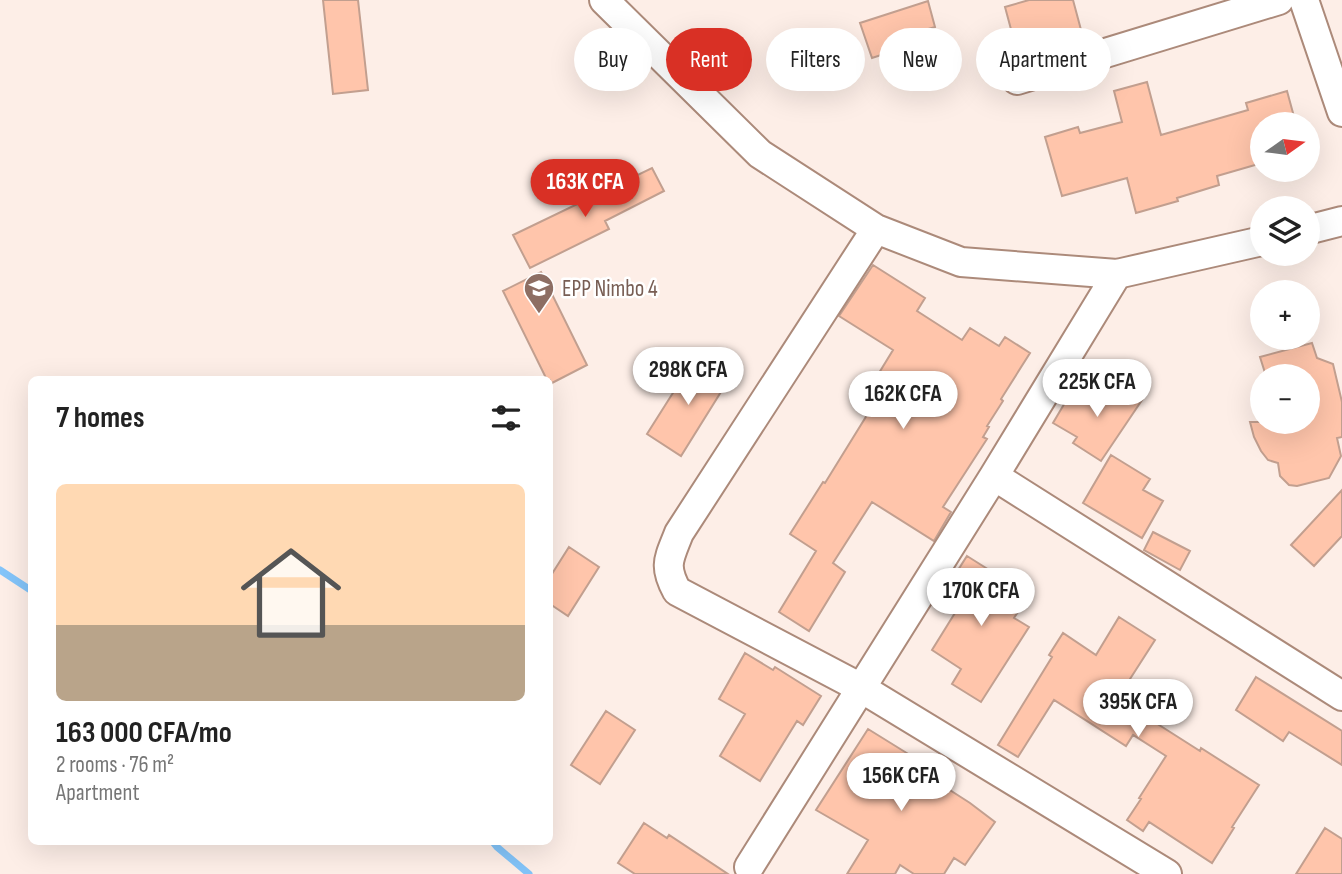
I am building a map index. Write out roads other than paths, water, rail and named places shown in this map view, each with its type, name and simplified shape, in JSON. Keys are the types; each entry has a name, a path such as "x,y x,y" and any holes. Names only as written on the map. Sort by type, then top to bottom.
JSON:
{"street":[{"path":"604,0 760,154 876,229 961,262 1117,274 1250,244"},
{"path":"1111,51 1279,0"},
{"path":"1304,0 1342,112"},
{"path":"1320,227 1342,221"},
{"path":"876,229 679,533 668,562 670,577 677,591 862,688 1167,874"},
{"path":"749,867 1117,274"},
{"path":"994,476 1342,696"}],"waterway":[{"path":"0,570 28,588"},
{"path":"495,845 529,874"}],"place":[{"name":"EPP Nimbo 4","path":"539,315"}]}
